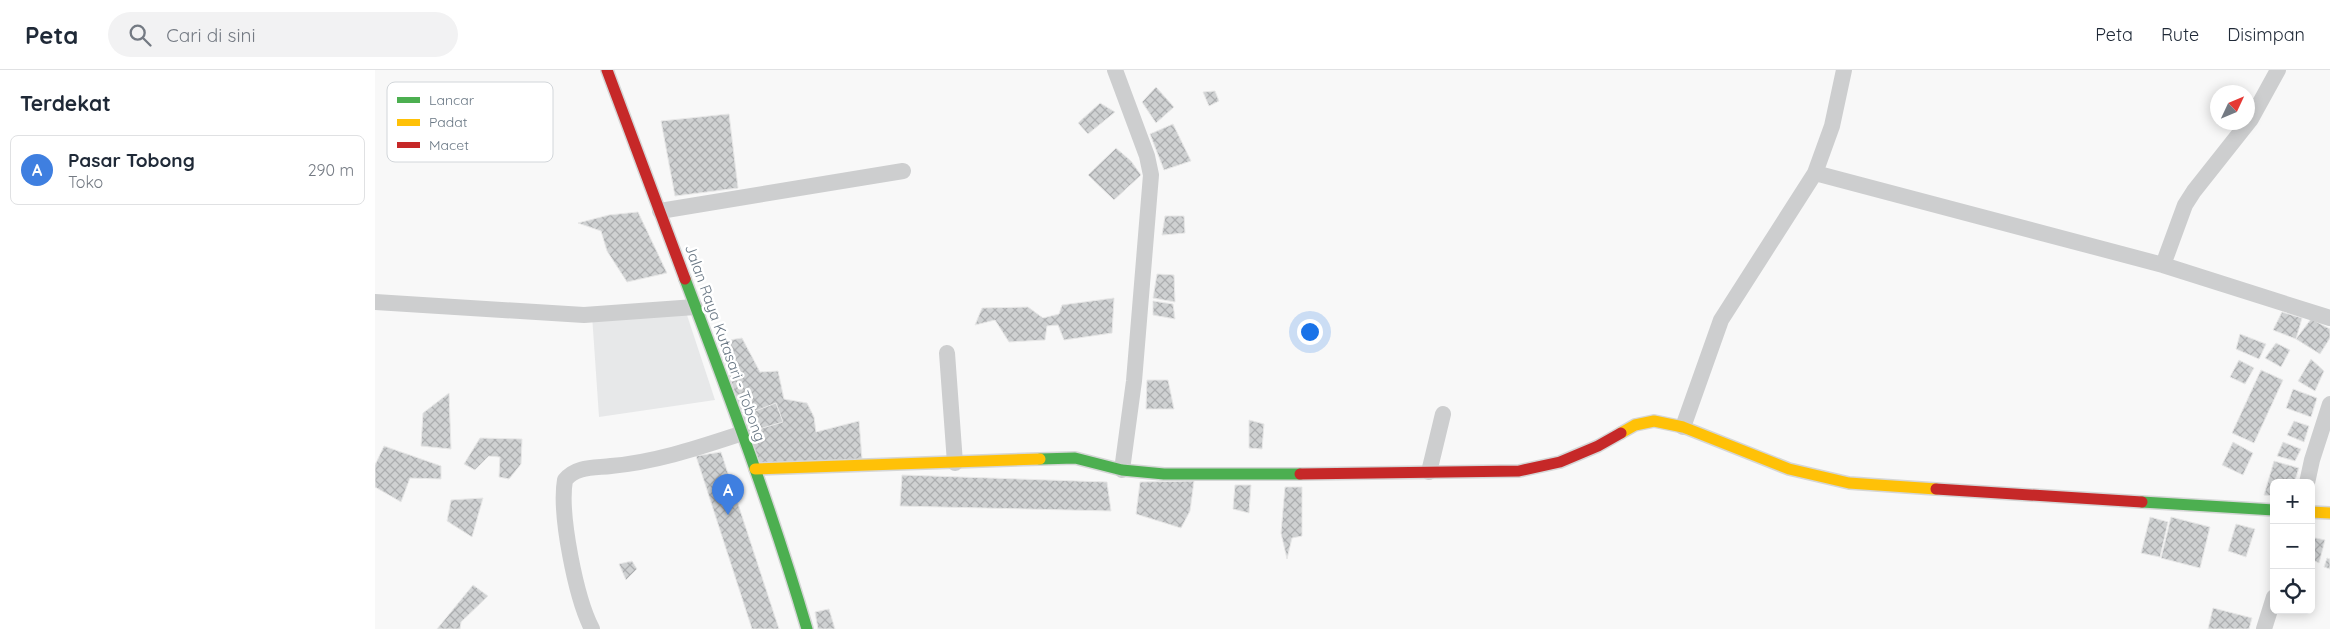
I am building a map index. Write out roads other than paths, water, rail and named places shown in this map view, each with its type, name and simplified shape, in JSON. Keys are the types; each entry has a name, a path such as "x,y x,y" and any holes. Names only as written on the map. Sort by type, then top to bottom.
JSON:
{"street":[{"name":"Jalan Raya Kutasari - Tobong","path":"607,70 743,433 783,548 807,629"},
{"path":"1115,70 1147,156 1151,175 1134,381 1123,470"},
{"path":"1683,427 1721,320 1815,173 1832,126 1844,70"},
{"path":"2163,264 2185,205 2251,119 2279,70"},
{"path":"660,211 903,171"},
{"path":"1815,173 2163,264 2330,318"},
{"path":"375,302 584,315 695,307"},
{"path":"947,352 955,463"},
{"path":"2308,479 2311,460 2330,404"},
{"path":"1429,472 1443,414"},
{"path":"755,469 1075,458 1123,470 1164,474 1466,473 1540,468 1598,446 1645,422 1661,421 1683,427 1789,469 1849,483 2270,510"},
{"path":"592,629 578,594 567,528 563,489 565,480 576,470 633,464 689,451 743,433"},
{"path":"2315,512 2330,513"},
{"path":"2264,629 2270,610"}],"place":[{"name":"Pasar Tobong","path":"728,515"}]}
